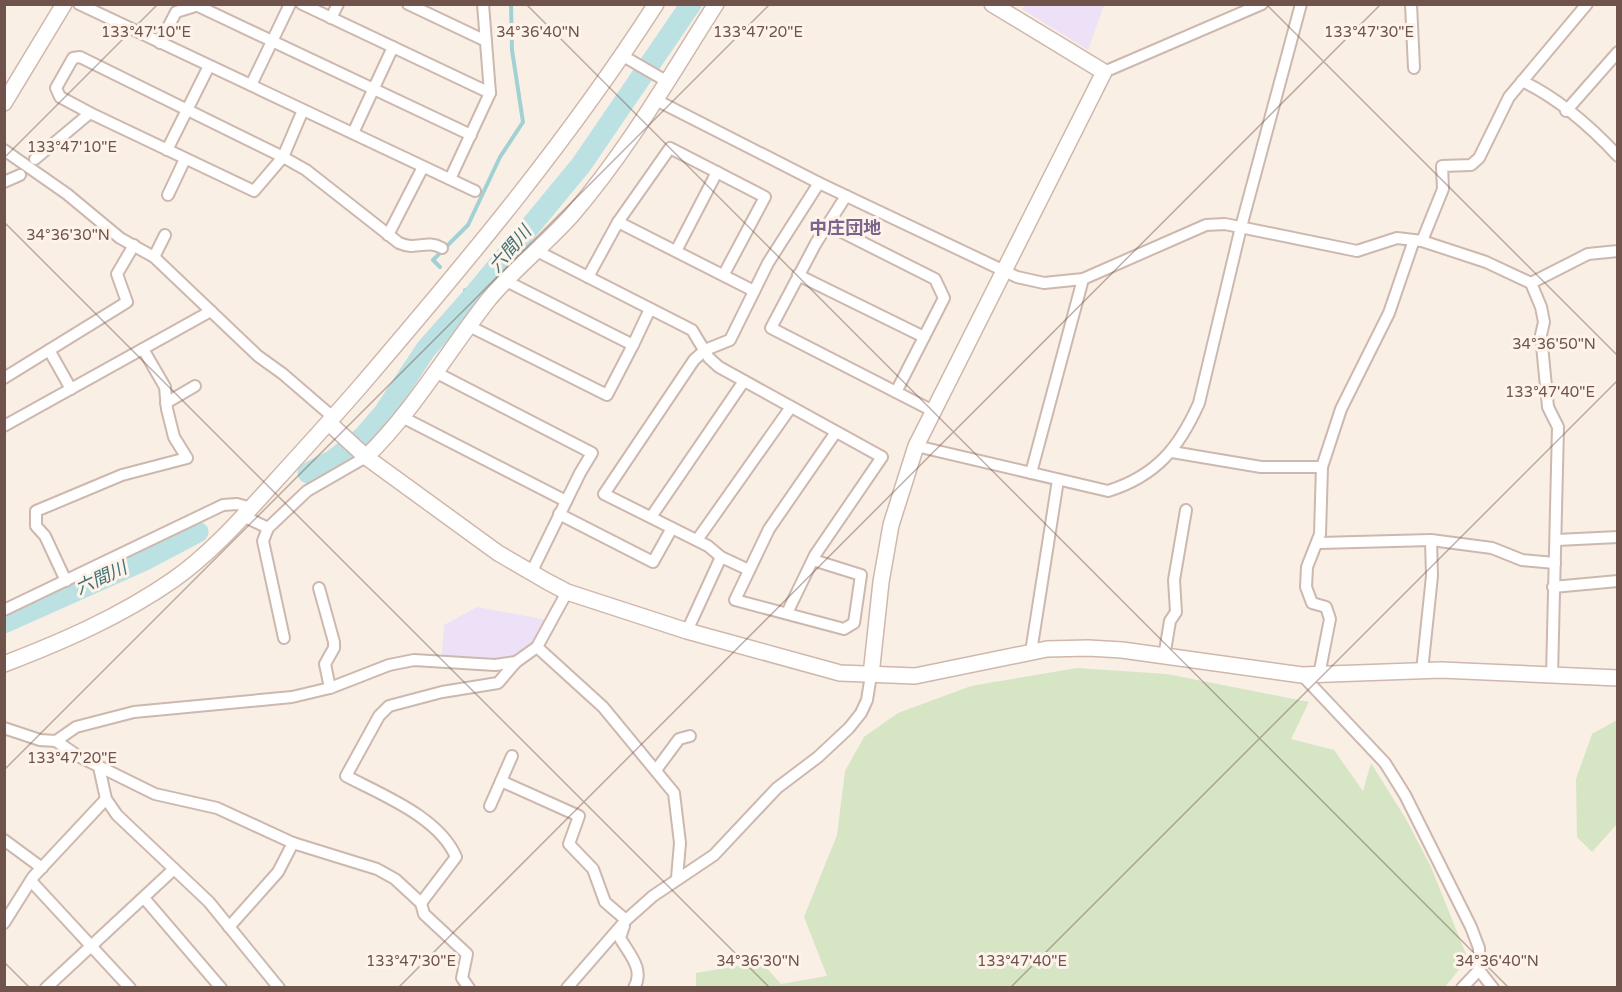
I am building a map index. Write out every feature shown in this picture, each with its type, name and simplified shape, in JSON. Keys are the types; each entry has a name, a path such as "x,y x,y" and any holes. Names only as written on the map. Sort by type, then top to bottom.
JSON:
{"street":[{"path":"4,103 64,4"},
{"path":"79,4 475,191"},
{"path":"251,85 290,4"},
{"path":"303,4 490,93"},
{"path":"331,18 338,4"},
{"path":"450,179 490,93 483,4"},
{"path":"4,664 73,637 141,601 203,556 247,512 331,421 494,229 551,157 623,56 656,4"},
{"path":"284,638 263,541 268,528 307,491 363,455 391,433 469,326 506,281 572,216 656,100 663,79 716,4"},
{"path":"992,4 1104,72"},
{"path":"567,987 626,920 677,878 714,855 729,842 777,788 818,757 849,728 861,713 867,700 871,675 881,582 891,525 916,446 1104,72 1237,10 1262,4"},
{"path":"916,446 1108,491 1130,484 1154,469 1172,452 1188,429 1199,403 1241,227 1301,4"},
{"path":"1411,4 1414,68"},
{"path":"1319,675 1330,619 1326,607 1312,603 1306,587 1307,567 1319,543 1322,467 1341,409 1389,313 1418,241 1443,189 1443,166 1471,165 1479,158 1509,98 1587,4"},
{"path":"160,43 176,12 200,5 471,135"},
{"path":"412,5 486,41"},
{"path":"353,134 393,47"},
{"path":"1566,111 1617,52"},
{"path":"623,56 663,79"},
{"path":"303,110 283,157 254,191 90,113 60,97 56,88 73,58 80,57 283,157 306,170 388,235 411,248 425,244 442,248"},
{"path":"167,150 209,66"},
{"path":"1522,81 1595,131 1617,156"},
{"path":"656,100 819,183 1017,278 1044,283 1083,279 1206,225 1225,224 1357,251 1397,237 1418,241 1486,262 1531,283 1541,306 1544,322 1541,335 1548,407 1558,427 1552,676"},
{"path":"35,159 90,113"},
{"path":"588,278 618,222 670,148 765,197 724,274"},
{"path":"4,150 68,194 120,238 153,257 258,356 283,374 363,455 498,553 567,592 687,631 840,674 915,676 1031,652 1088,648 1302,675 1501,671 1552,676 1617,678"},
{"path":"168,195 185,159"},
{"path":"388,235 423,167"},
{"path":"676,251 717,172"},
{"path":"4,182 20,175"},
{"path":"749,570 721,557 698,540 604,494 694,360 705,350 730,340 768,263 819,183"},
{"path":"846,196 798,275 771,328 933,411"},
{"path":"618,222 754,291"},
{"path":"828,225 935,279 944,298 896,392"},
{"path":"153,257 165,235"},
{"path":"4,378 127,302 117,274 134,245"},
{"path":"1531,283 1588,254 1617,250"},
{"path":"537,251 692,330 719,367 882,457 813,560 786,613"},
{"path":"798,275 924,337"},
{"path":"1031,473 1083,279"},
{"path":"506,281 633,345"},
{"path":"469,326 607,395 650,309"},
{"path":"4,426 211,311"},
{"path":"66,581 45,536 36,526 36,511 122,475 187,458 174,436 166,404 165,387 143,349"},
{"path":"49,350 71,389"},
{"path":"435,372 592,453 531,573"},
{"path":"651,517 744,381"},
{"path":"166,404 195,386"},
{"path":"698,540 791,407"},
{"path":"402,417 566,501"},
{"path":"813,560 861,575 854,623 844,629 735,600 769,529 836,432"},
{"path":"1172,452 1261,467 1322,467"},
{"path":"1031,652 1058,480"},
{"path":"4,610 223,505 237,504 268,528"},
{"path":"1164,657 1170,621 1176,612 1174,580 1185,510"},
{"path":"559,514 653,562 672,528"},
{"path":"1557,540 1617,537"},
{"path":"1319,543 1431,540 1492,549 1522,560 1555,563"},
{"path":"1422,671 1432,576 1431,540"},
{"path":"687,631 721,557"},
{"path":"1553,587 1617,581"},
{"path":"319,588 334,642 334,648 325,664 330,688"},
{"path":"421,903 456,857 452,846 416,813 346,776 379,716 389,706 442,692 498,683 516,662 537,647 567,592"},
{"path":"537,647 603,707 674,794 680,843 677,878"},
{"path":"56,741 76,727 134,712 292,697 330,688 389,665 414,660 495,665 516,662"},
{"path":"1302,675 1384,763 1405,795 1471,927 1479,948 1479,970 1492,987"},
{"path":"4,728 40,741 56,741 78,756 155,794 217,808 294,843 377,869 395,879 421,903 424,914 467,954 462,978 469,987"},
{"path":"656,770 679,739 690,736"},
{"path":"490,806 512,756"},
{"path":"99,767 106,799 117,815 209,902 279,987"},
{"path":"501,781 579,816 569,844 592,869 605,902 626,920"},
{"path":"6,914 42,868 106,799"},
{"path":"4,840 42,868"},
{"path":"229,927 278,872 294,843"},
{"path":"46,987 174,869"},
{"path":"31,881 130,987"},
{"path":"144,898 221,987"},
{"path":"626,920 620,938 638,968 639,980 634,987"},
{"path":"1462,987 1479,970"}],"shaded area":[{"path":"1025,5 1104,5 1088,50 1022,9"},
{"path":"477,607 548,620 535,642 513,660 485,661 442,655 444,625"}],"green space":[{"path":"1077,668 1167,674 1309,702 1291,739 1334,750 1363,791 1371,763 1406,819 1431,867 1468,959 1444,988 696,987 696,973 761,962 781,984 827,976 804,917 837,835 845,771 864,737 898,713 971,686"},
{"path":"1617,720 1617,824 1592,852 1577,837 1576,779 1592,734"}],"waterway":[{"path":"440,267 433,260 468,225 500,157 523,122 512,50 511,4"},
{"name":"六間川","path":"308,473 333,460 363,437 383,414 426,349 581,165 691,4"},
{"path":"465,290 472,297"},
{"name":"六間川","path":"4,623 145,560 198,532"}],"district":[{"name":"中庄団地","path":"845,228"}]}
